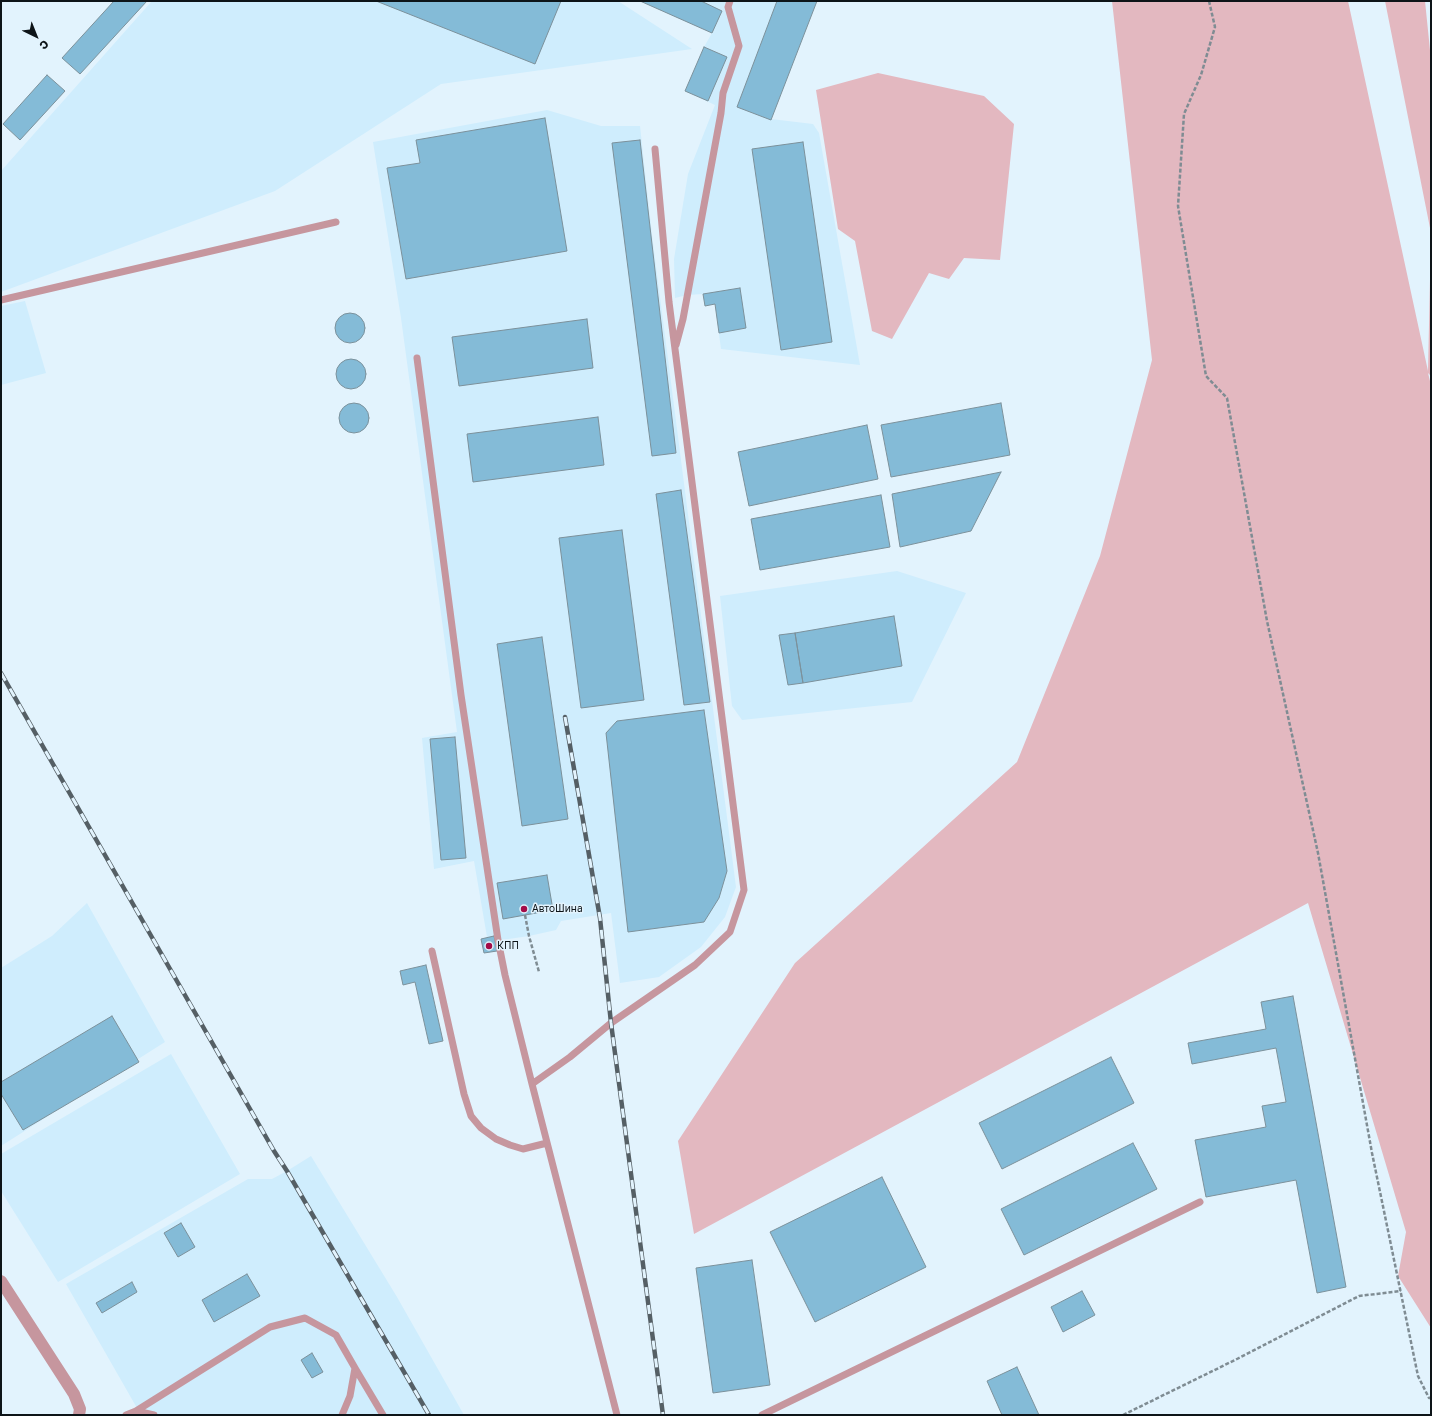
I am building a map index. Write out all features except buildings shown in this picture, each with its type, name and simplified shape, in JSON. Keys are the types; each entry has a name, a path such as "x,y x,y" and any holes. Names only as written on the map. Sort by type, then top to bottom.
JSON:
{"street":[{"path":"1,1281 74,1394 80,1409 79,1415"}],"lane":[{"path":"675,349 683,319 721,113 723,93 739,46 728,7 730,1"},
{"path":"532,1084 570,1057 611,1023 695,965 730,932 744,890 669,302 655,149"},
{"path":"1,300 336,222"},
{"path":"417,358 461,695 498,940 505,975 532,1084 617,1415"},
{"path":"432,951 464,1094 471,1116 481,1128 496,1139 510,1145 523,1149 547,1143"},
{"path":"762,1415 1200,1202"},
{"path":"126,1415 136,1411 270,1327 305,1318 336,1335 383,1415"},
{"path":"342,1415 350,1396 355,1368"},
{"path":"136,1411 154,1415"}],"path":[{"path":"1210,1 1215,27 1201,75 1184,114 1178,206 1206,376 1227,398 1267,621 1318,853 1372,1153 1418,1376 1429,1398 1431,1398"},
{"path":"525,915 539,972"},
{"path":"1123,1415 1237,1359 1359,1296 1401,1291"}],"shaded area":[{"path":"152,1 618,1 692,49 441,84 275,191 1,292 1,171"},
{"path":"640,1 817,1 771,119 813,124 819,133 860,365 721,349 715,304 705,306 703,294 687,295 675,298 674,259 688,174 715,105 685,91 704,47 712,33"},
{"path":"1112,1 1348,1 1428,371 1431,233 1431,376 1428,373 1431,385 1431,1328 1398,1276 1406,1232 1308,903 694,1234 678,1141 795,963 1017,762 1100,556 1152,360"},
{"path":"1385,1 1425,1 1431,60 1431,233"},
{"path":"878,73 984,96 1014,124 1000,260 964,258 949,279 929,273 892,339 872,331 855,241 838,229 816,90"},
{"path":"547,110 601,126 640,126 652,235 736,887 725,917 701,947 659,977 620,983 611,913 561,921 556,930 495,941 497,951 484,953 481,939 487,937 474,861 434,869 422,738 457,732 401,318 373,142"},
{"path":"25,301 46,373 1,385 1,306"},
{"path":"897,571 966,593 912,702 742,720 732,706 720,596"},
{"path":"87,903 165,1042 1,1146 1,968 52,936"},
{"path":"171,1054 240,1174 58,1282 1,1191 1,1154"},
{"path":"311,1156 397,1297 464,1415 141,1415 66,1284 248,1179 272,1179"}],"railway":[{"path":"1,673 274,1151 429,1415"},
{"path":"565,717 600,918 611,1023 663,1415"}],"place":[{"name":"АвтоШина","path":"524,909"},
{"name":"КПП","path":"489,946"}]}
